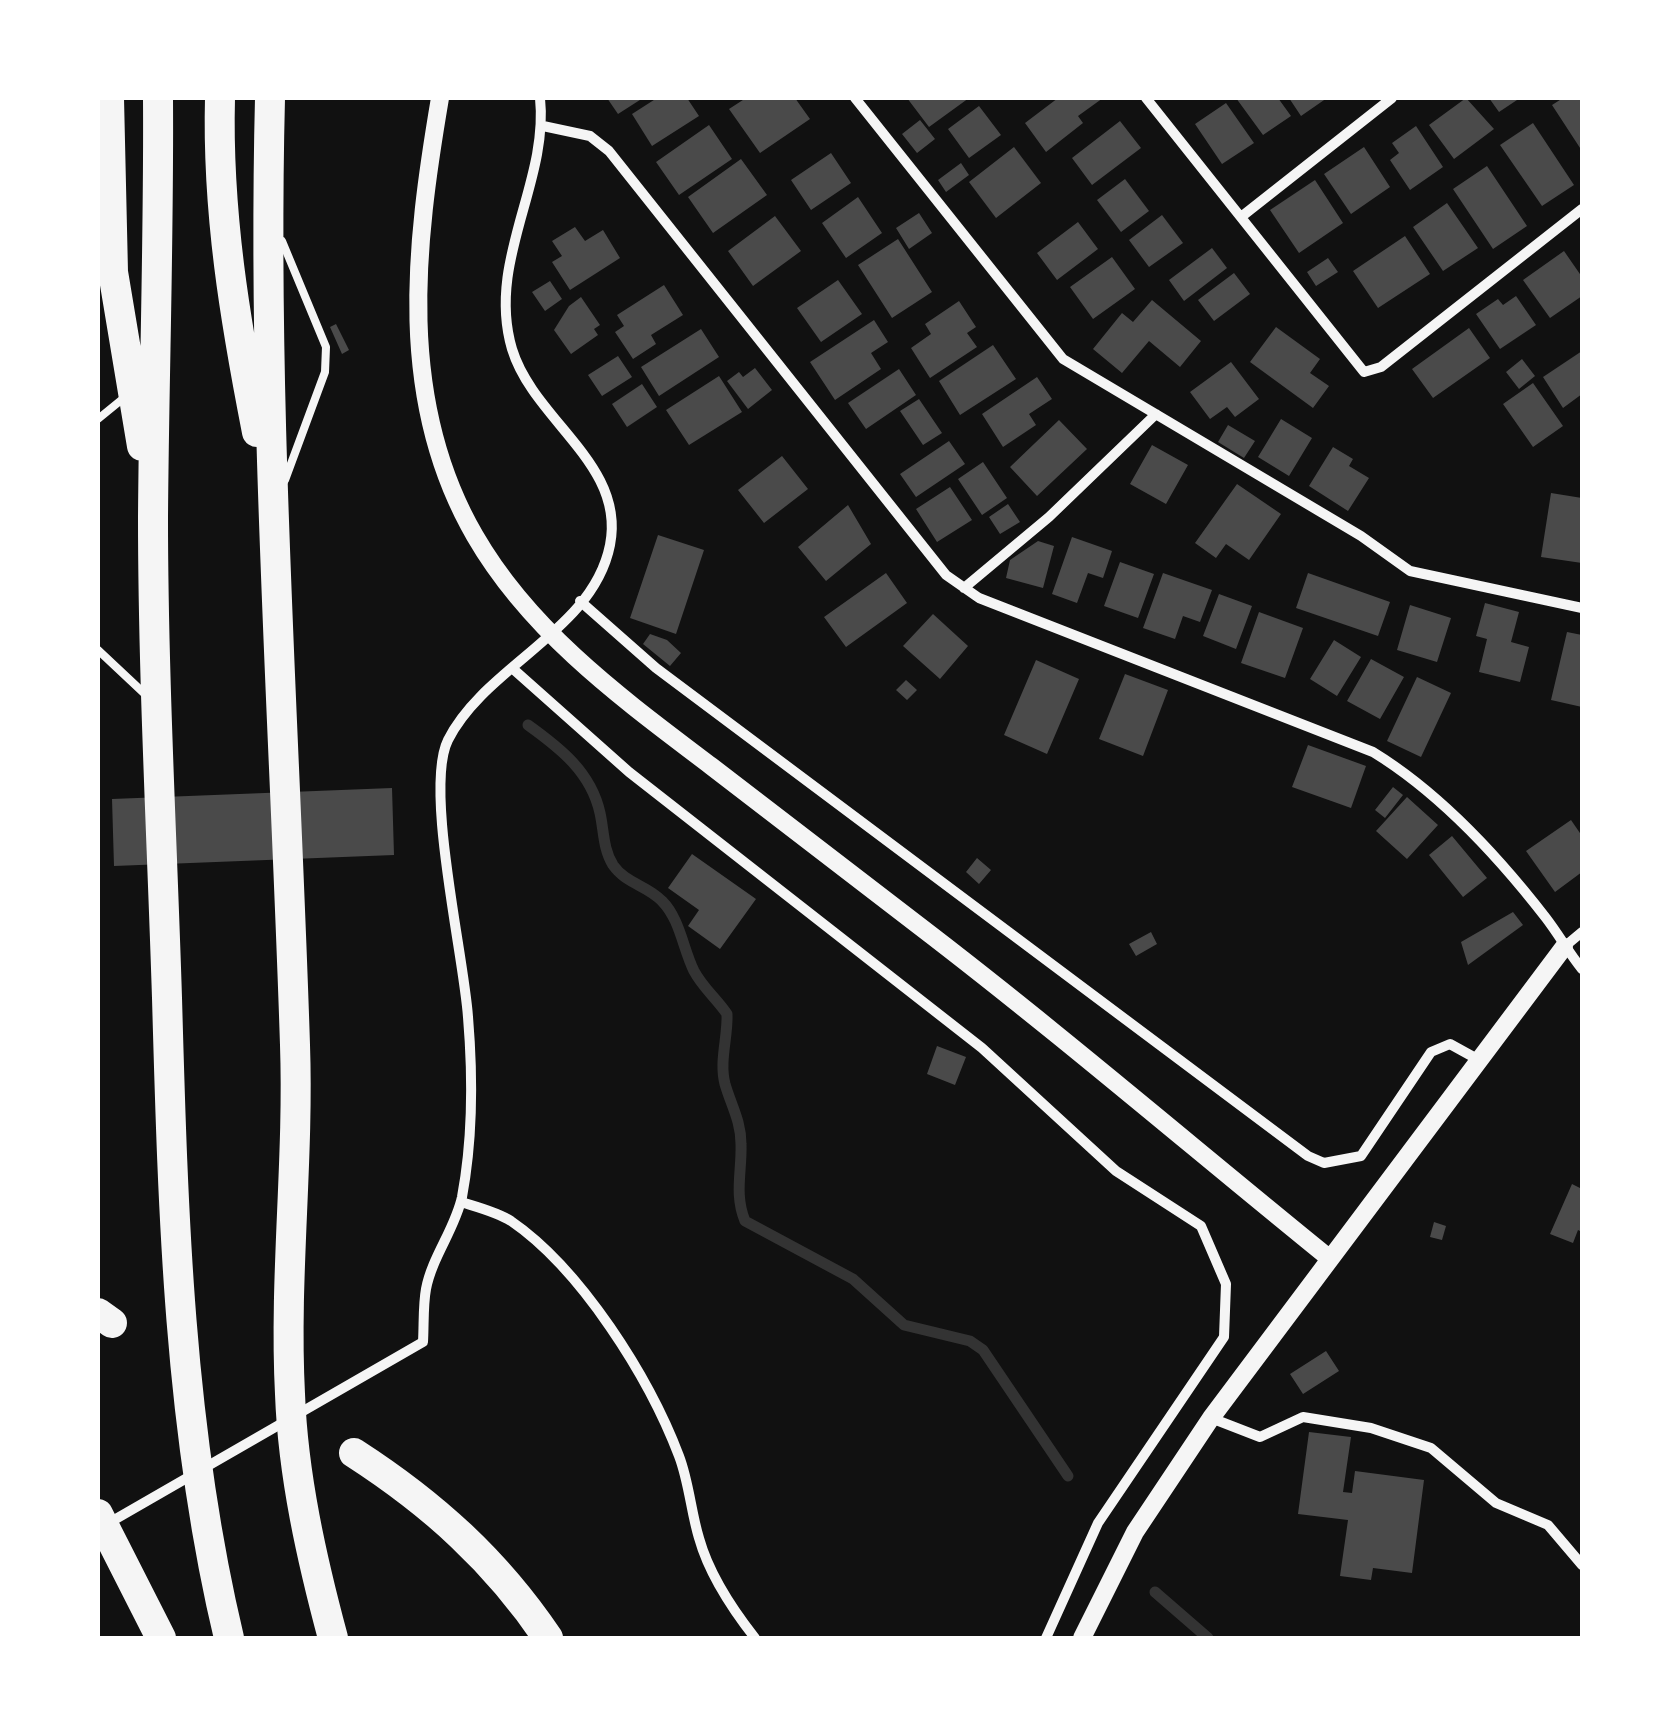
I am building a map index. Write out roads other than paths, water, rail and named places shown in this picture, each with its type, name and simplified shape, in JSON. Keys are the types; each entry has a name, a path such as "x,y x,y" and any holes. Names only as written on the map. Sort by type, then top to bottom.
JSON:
{"highway":[{"path":"109,98 113,272 154,518"},
{"path":"158,98 154,518 174,1224 182,1348 202,1496 229,1638"},
{"path":"220,98 220,204 228,283 272,514"},
{"path":"270,98 272,514 297,1110 288,1305 290,1398 302,1501 334,1638"},
{"path":"354,1453 398,1481 476,1546 514,1588 548,1638"},
{"path":"98,1514 161,1638"}],"street":[{"path":"440,98 416,281 420,376 439,454 474,534 508,586 550,632 617,694 942,944 1329,1258"},
{"path":"98,1529 423,1342 426,1287 461,1202 472,1128 468,1016 440,789 446,742 474,704 580,601 600,574 610,546 612,515 590,462 547,414 520,372 506,318 508,260 543,126 540,98"},
{"path":"855,98 1062,359 1361,536 1410,571 1582,608"},
{"path":"1146,98 1364,372 1381,368 1582,208"},
{"path":"1241,217 1392,98"},
{"path":"543,126 590,136 609,151 946,575 979,598 1373,752 1410,775 1457,819 1548,920 1582,969"},
{"path":"964,588 1049,517 1156,414"},
{"path":"580,601 656,668 1308,1156 1324,1163 1361,1156 1431,1052 1450,1044 1479,1060"},
{"path":"512,668 629,772 982,1048 1116,1171 1201,1226 1226,1284 1224,1337 1098,1523 1046,1638"},
{"path":"1082,1638 1135,1532 1211,1418 1564,946 1582,932"},
{"path":"461,1202 508,1219 535,1241 597,1313 648,1388 680,1458 700,1542 734,1612 755,1638"},
{"path":"1211,1418 1260,1436 1304,1417 1370,1428 1431,1448 1496,1503 1548,1525 1582,1565"}],"lane":[{"path":"268,178 286,258 326,347 325,372 272,514"},
{"path":"98,419 157,371"},
{"path":"98,650 157,706"}],"waterway":[{"path":"528,725 582,773 596,798 613,865 668,908 694,971 727,1014 723,1075 741,1136 739,1192 745,1221 853,1279 904,1325 970,1341 983,1350 1068,1476"},
{"path":"1155,1592 1208,1638"}]}
